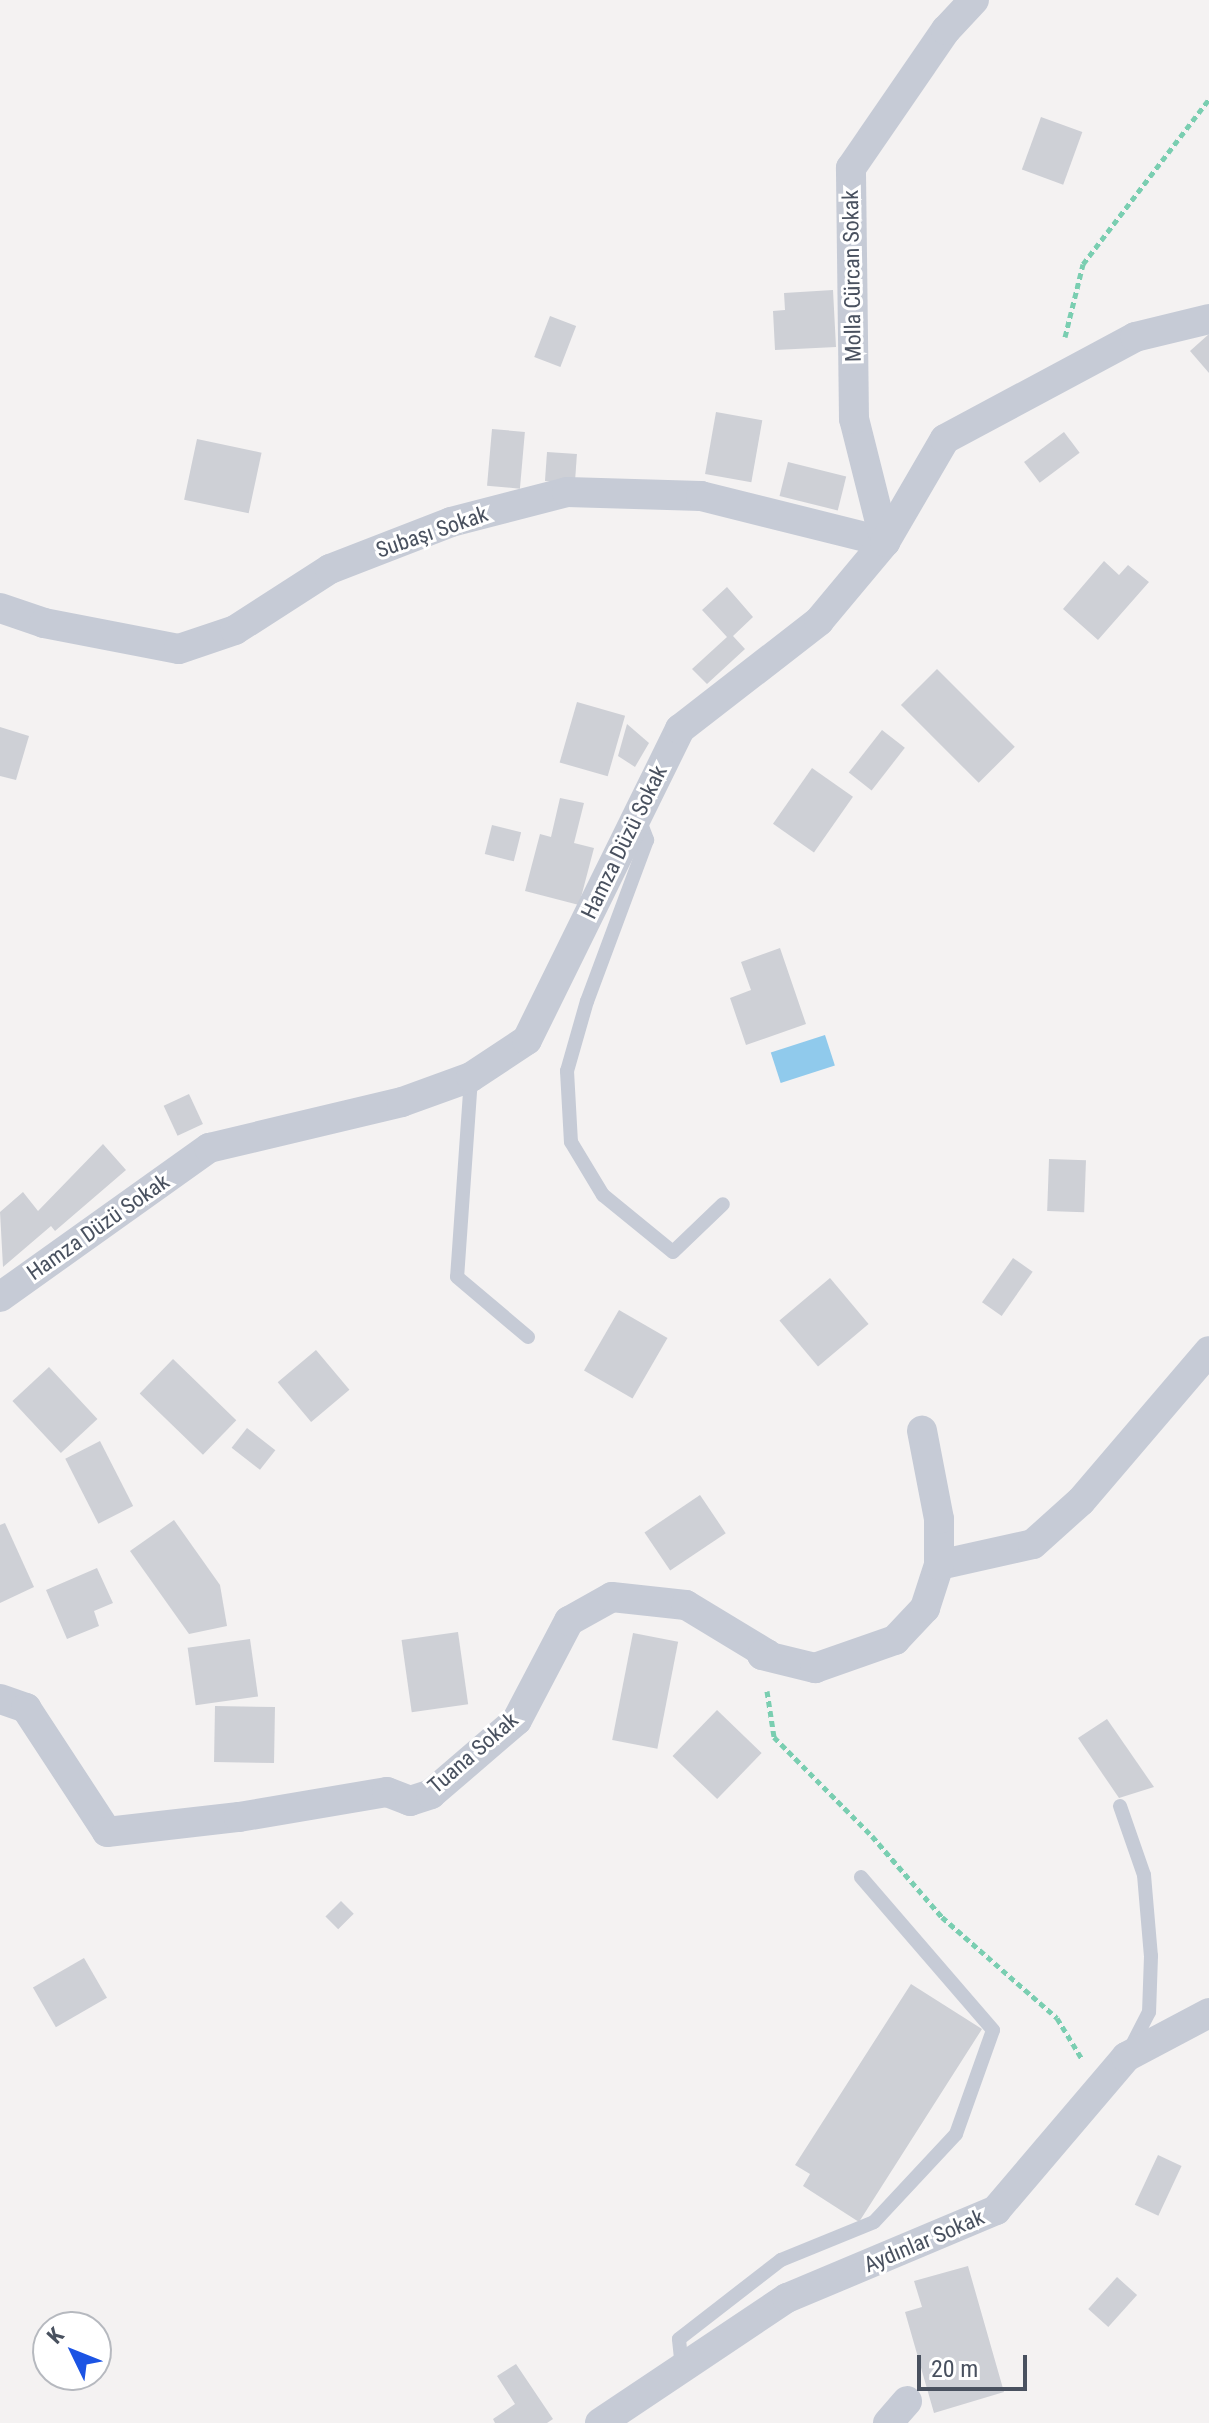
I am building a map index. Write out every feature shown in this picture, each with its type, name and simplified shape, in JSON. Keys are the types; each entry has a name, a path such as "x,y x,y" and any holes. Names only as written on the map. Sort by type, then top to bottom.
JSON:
{"street":[{"name":"Molla Cürcan Sokak","path":"885,542 854,419 851,168 946,30 974,0"},
{"name":"Hamza Düzü Sokak","path":"0,1297 209,1148 402,1102 471,1077 527,1040 680,729 819,621 885,542 945,439 1056,383 1135,337 1209,319"},
{"name":"Subaşı Sokak","path":"0,608 44,623 179,649 235,630 330,569 451,522 567,492 701,496 885,542"},
{"path":"939,1565 1033,1544 1081,1501 1209,1351"},
{"name":"Tuana Sokak","path":"762,1655 815,1668 895,1640 925,1608 939,1565 939,1519 922,1431"},
{"name":"Tuana Sokak","path":"0,1699 26,1708 107,1832 239,1817 387,1792 410,1801 431,1794 517,1720 569,1621 612,1597 686,1605 767,1654 762,1655"},
{"name":"Aydınlar Sokak","path":"600,2423 787,2298 996,2210 1126,2057 1209,2013"}],"lane":[{"path":"638,815 647,840 587,1001 567,1071 571,1142 603,1195 673,1252 723,1204"},
{"path":"471,1077 457,1277 528,1337"},
{"path":"1120,1806 1144,1875 1151,1956 1149,2012 1126,2057"},
{"path":"682,2369 679,2339 781,2260 874,2222 956,2134 993,2030 861,1877"}],"path":[{"path":"1056,383 1083,264 1209,99"},
{"path":"762,1655 774,1737 872,1836 942,1917 1057,2018 1080,2055 1094,2092"}],"water":[{"path":"825,1035 835,1065 781,1083 771,1053"}],"building":[{"path":"1041,117 1082,132 1063,185 1022,170"},
{"path":"833,290 836,347 775,350 773,311 785,310 784,293"},
{"path":"550,316 576,326 560,367 534,357"},
{"path":"1209,334 1209,373 1190,351"},
{"path":"716,412 762,420 751,482 705,474"},
{"path":"492,429 525,432 520,489 487,486"},
{"path":"1064,432 1080,453 1040,483 1024,462"},
{"path":"197,439 262,453 249,513 184,500"},
{"path":"547,452 577,454 575,483 545,481"},
{"path":"788,462 846,477 838,510 780,496"},
{"path":"1104,561 1119,575 1128,565 1149,582 1098,640 1063,609"},
{"path":"727,587 753,617 733,636 745,649 707,684 692,669 727,637 702,610"},
{"path":"937,669 1015,747 979,783 901,705"},
{"path":"577,702 625,716 608,776 560,763"},
{"path":"627,724 649,743 635,767 618,756"},
{"path":"0,727 29,736 16,780 0,776"},
{"path":"882,730 905,748 872,790 849,773"},
{"path":"812,768 853,797 814,852 773,824"},
{"path":"560,798 584,803 574,843 594,848 579,905 525,891 540,834 551,837"},
{"path":"492,825 521,832 514,861 485,854"},
{"path":"780,948 806,1024 746,1045 730,998 751,990 741,962"},
{"path":"189,1094 203,1124 178,1136 164,1106"},
{"path":"103,1144 126,1170 55,1231 51,1226 3,1267 0,1212 23,1192 38,1211"},
{"path":"1049,1159 1086,1160 1084,1212 1047,1211"},
{"path":"1013,1258 1033,1272 1002,1316 982,1302"},
{"path":"830,1278 869,1324 818,1366 779,1320"},
{"path":"619,1310 667,1338 632,1399 584,1371"},
{"path":"316,1350 349,1390 311,1422 278,1382"},
{"path":"173,1359 236,1420 203,1455 140,1394"},
{"path":"49,1367 97,1419 61,1453 12,1401"},
{"path":"247,1428 275,1450 260,1470 232,1448"},
{"path":"100,1441 133,1506 98,1524 65,1459"},
{"path":"700,1495 726,1533 670,1571 644,1532"},
{"path":"174,1520 220,1585 227,1626 189,1634 130,1551"},
{"path":"5,1523 34,1587 0,1603 0,1525"},
{"path":"97,1568 113,1603 94,1611 99,1626 67,1639 46,1590"},
{"path":"458,1632 468,1704 412,1712 402,1640"},
{"path":"633,1633 678,1642 657,1749 612,1740"},
{"path":"250,1639 258,1696 196,1705 188,1648"},
{"path":"215,1706 275,1707 274,1763 214,1762"},
{"path":"717,1710 762,1753 717,1799 673,1756"},
{"path":"1107,1719 1154,1787 1119,1798 1078,1738"},
{"path":"341,1901 354,1914 338,1929 325,1917"},
{"path":"84,1958 107,1998 56,2027 33,1988"},
{"path":"911,1984 982,2029 859,2222 803,2186 810,2174 795,2165"},
{"path":"1158,2155 1182,2166 1158,2216 1135,2205"},
{"path":"968,2266 1004,2392 934,2413 905,2312 922,2307 914,2281"},
{"path":"1117,2277 1137,2295 1108,2327 1088,2309"},
{"path":"516,2364 553,2419 547,2423 495,2423 493,2419 515,2404 497,2376"}]}
